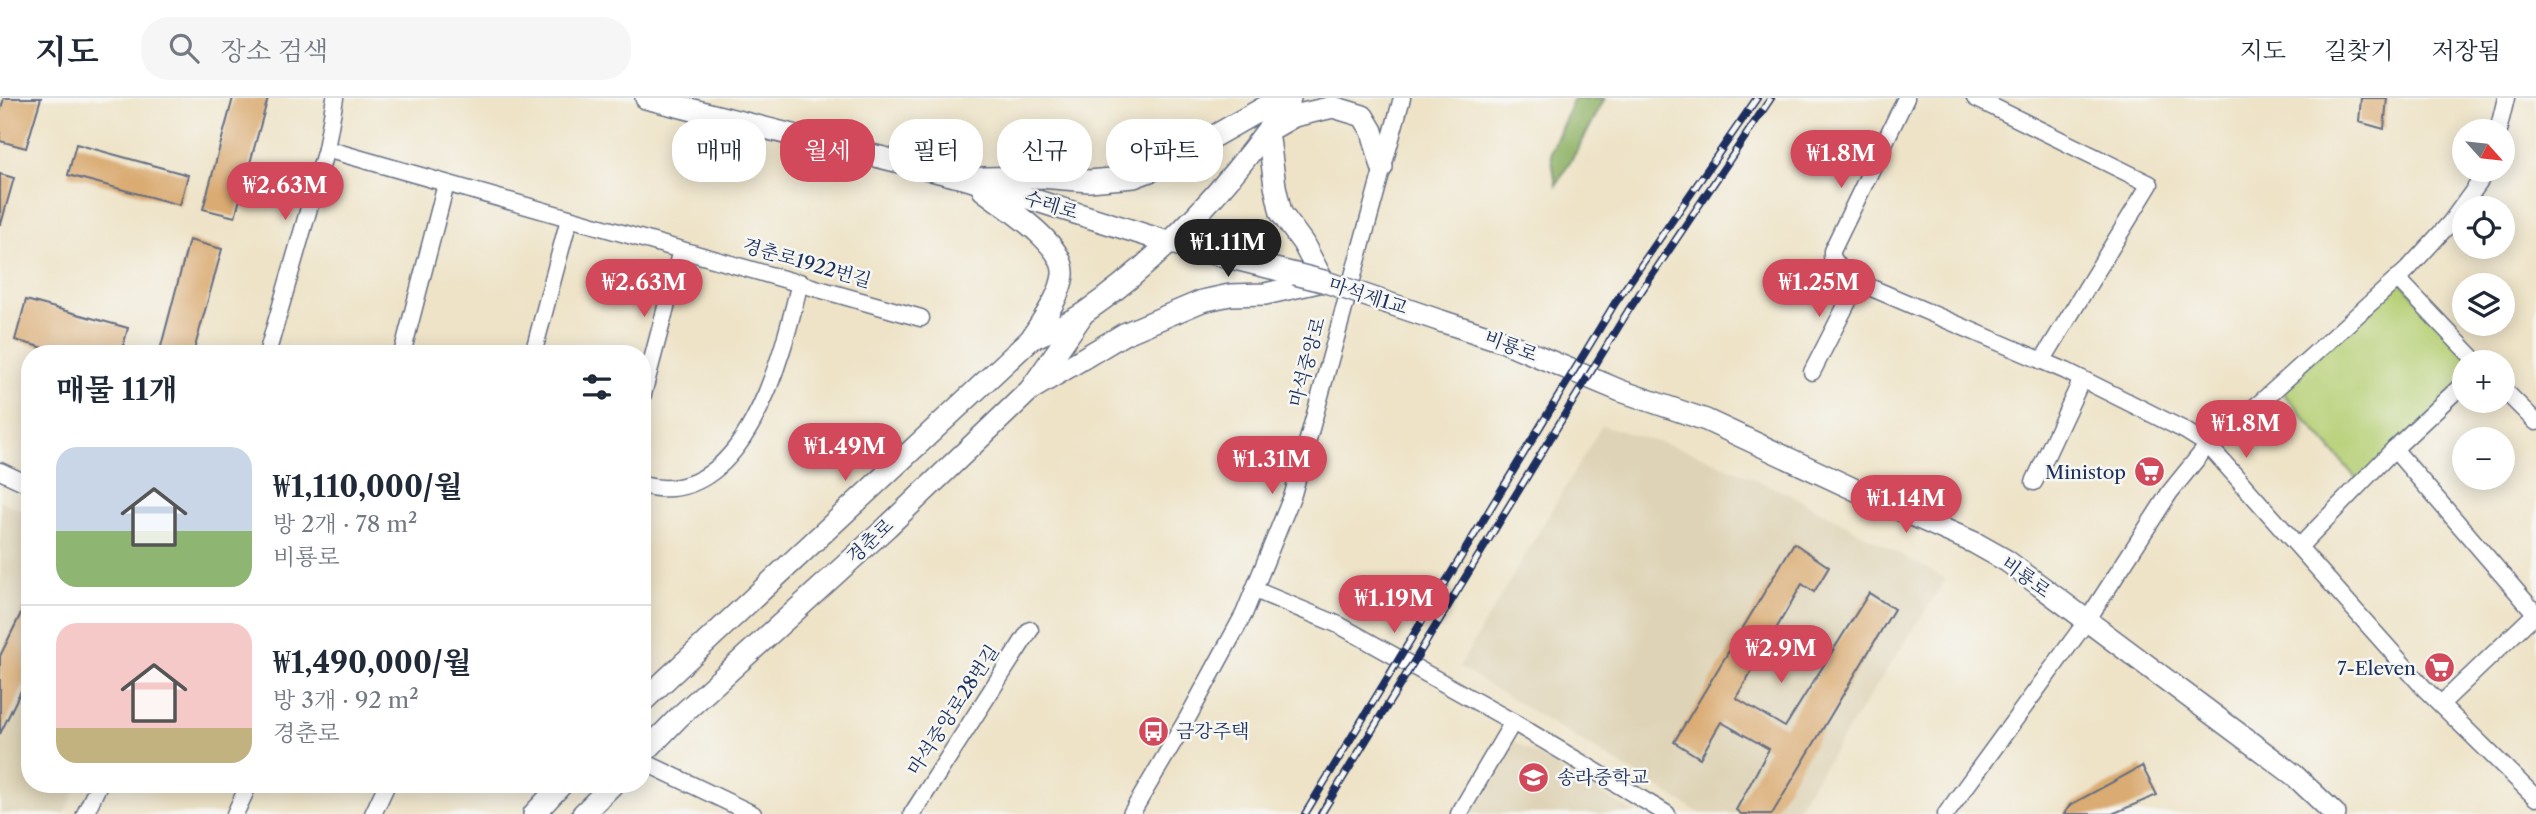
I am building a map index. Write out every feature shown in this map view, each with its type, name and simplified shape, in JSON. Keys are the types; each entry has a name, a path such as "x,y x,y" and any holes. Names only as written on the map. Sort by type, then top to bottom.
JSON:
{"street":[{"path":"270,345 326,149 335,98"},
{"name":"수레로","path":"646,98 889,159"},
{"path":"983,179 1041,177 1090,181 1134,177 1158,168 1282,98"},
{"name":"경춘로","path":"651,694 1031,339 1082,314 1171,243 1268,131 1290,98"},
{"name":"마석중앙로","path":"1131,814 1187,719 1255,590 1293,494 1402,98"},
{"path":"1906,98 1832,251 1832,257 1840,271 1846,277 2082,379 2184,430 2208,445 2441,704 2536,798"},
{"path":"1975,98 2150,184 2042,361"},
{"path":"2501,119 2506,98"},
{"path":"1030,390 1124,334 1167,314 1230,295 1265,294 1323,281 1303,243 1281,213 1268,131 1294,116 1333,107 1363,116 1373,131 1382,167"},
{"name":"경춘로1922번길","path":"326,149 921,318"},
{"path":"971,182 1031,225 1053,248 1063,272 1058,293 1031,339"},
{"name":"수레로","path":"977,182 1171,243"},
{"path":"1946,814 2086,622 2170,492 2208,445 2262,401 2397,278 2450,223 2479,182"},
{"path":"403,345 446,184"},
{"path":"535,345 569,219"},
{"name":"마석제1교","path":"1171,243 1323,281 1441,321"},
{"path":"651,364 681,250"},
{"path":"2397,278 2466,350"},
{"path":"651,488 677,488 703,478 740,445 762,404 786,342 800,282"},
{"path":"1812,372 1858,282"},
{"name":"경춘로","path":"651,746 1030,390 1082,314"},
{"name":"비룡로","path":"1441,321 1502,341 1621,391 1706,420 1975,543 2007,561 2294,775 2335,814"},
{"path":"2034,482 2082,379"},
{"path":"2299,547 2394,449 2452,394"},
{"path":"2515,401 2536,422"},
{"path":"2394,449 2536,613 2441,704"},
{"path":"0,471 21,481"},
{"path":"1255,590 1339,625 1513,722 1667,814"},
{"name":"마석중앙로28번길","path":"912,814 1030,630"},
{"path":"1459,814 1513,722"},
{"path":"651,765 753,814"},
{"path":"85,814 95,793"},
{"path":"235,814 245,793"},
{"path":"373,814 383,793"},
{"path":"534,814 554,793"},
{"path":"583,814 604,793"}],"shaded area":[{"path":"1602,425 1697,454 1789,494 1946,579 1793,814 1701,814 1459,667"},
{"path":"0,500 21,510 21,793 74,793 64,814 0,814"},
{"name":"송라중학교","path":"1514,741 1636,814 1471,814"}],"green space":[{"path":"1574,98 1605,98 1556,185 1551,152"},
{"path":"2397,278 2466,350 2452,350 2452,395 2361,484 2278,387"}],"building":[{"path":"4,98 41,98 26,148 0,141 0,112"},
{"path":"233,98 268,98 235,217 203,209"},
{"path":"2361,98 2387,98 2384,129 2359,122"},
{"path":"76,144 188,175 180,205 68,175"},
{"path":"0,174 14,178 1,224 0,224"},
{"path":"189,240 222,249 195,345 161,345"},
{"path":"26,300 128,328 123,345 33,345 15,340"},
{"path":"1794,543 1829,567 1814,592 1802,584 1736,698 1785,727 1869,593 1894,609 1772,814 1741,814 1736,810 1769,749 1721,722 1700,758 1674,742"},
{"path":"21,613 21,691 0,734 0,656"},
{"path":"2142,766 2157,795 2112,814 2064,814 2070,805"}],"railway":[{"path":"1305,814 1615,303 1757,98"},
{"path":"1321,814 1628,311 1771,98"}],"place":[{"name":"Ministop","path":"2149,472"},
{"name":"7-Eleven","path":"2439,668"},
{"name":"금강주택","path":"1153,731"},
{"name":"송라중학교","path":"1534,777"}]}
